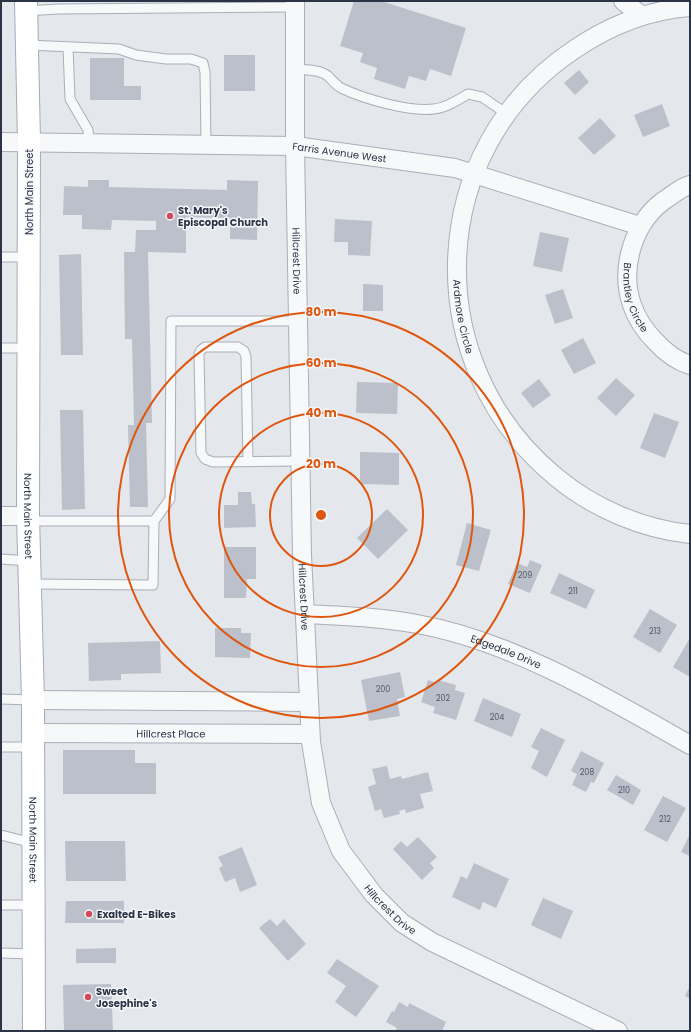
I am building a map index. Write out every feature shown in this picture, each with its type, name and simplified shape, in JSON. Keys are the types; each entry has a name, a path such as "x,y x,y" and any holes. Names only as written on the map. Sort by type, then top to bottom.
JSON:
{"main road":[{"name":"North Main Street","path":"26,6 29,142 28,519 33,700 34,1031"},
{"path":"19,1031 34,1002"}],"street":[{"path":"623,1 642,16"},
{"name":"Hillcrest Drive","path":"295,4 295,146 302,555 306,614 310,734 321,803 341,851 374,895 402,923 432,942 618,1031"},
{"name":"Ardmore Circle","path":"690,7 642,16 595,37 563,57 540,76 520,97 486,146 474,173 464,203 458,234 456,266 457,298 462,329 472,360 484,389 500,416 519,442 541,465 566,485 592,502 621,516 651,526 690,534"},
{"name":"Farris Avenue West","path":"1,142 295,146 455,168 640,226"},
{"name":"Brantley Circle","path":"690,185 659,203 640,226 630,252 627,278 632,305 644,329 662,349 690,364"},
{"path":"1,516 28,519"},
{"name":"Edgedale Drive","path":"306,614 376,618 418,624 457,634 511,653 569,679 690,745"},
{"path":"33,700 308,702"},
{"name":"Hillcrest Place","path":"33,740 310,734"}],"lane":[{"path":"26,6 59,9 206,4 295,4"},
{"path":"27,45 119,49 136,55 166,59 191,59 203,63 205,72 206,145"},
{"path":"68,47 70,99 88,130 89,142"},
{"path":"295,69 317,71 326,74 339,87 357,95 399,107 434,109 456,102 468,94 482,97 507,114"},
{"path":"1,257 29,257"},
{"path":"30,584 153,585 154,521 170,499 171,321 298,322"},
{"path":"248,462 246,357 244,351 238,348 205,347 199,354 201,453 205,459 213,462 248,462 300,461"},
{"path":"1,348 29,348"},
{"path":"28,519 154,521"},
{"path":"1,559 29,561"},
{"path":"1,699 33,700"},
{"path":"1,747 33,740"},
{"path":"1,835 34,843"},
{"path":"1,905 34,905"},
{"path":"1,953 34,954"}],"building":[{"path":"354,1 381,1 466,28 451,76 430,69 426,81 409,76 405,89 374,79 377,68 360,62 363,53 340,46"},
{"path":"224,55 255,55 255,91 224,91"},
{"path":"90,58 124,58 124,86 141,86 141,100 90,100"},
{"path":"579,70 589,82 575,95 564,83"},
{"path":"662,104 670,126 643,137 634,115"},
{"path":"600,118 616,136 594,155 578,138"},
{"name":"St. Mary's Episcopal Church","path":"88,180 109,180 109,187 227,190 227,180 258,181 257,240 230,239 230,218 186,217 186,253 148,252 152,423 146,423 148,507 130,507 128,425 134,425 132,339 125,339 124,252 135,252 136,230 156,230 156,221 112,220 111,230 82,229 82,215 63,215 64,186 88,187"},
{"path":"335,219 372,221 370,256 348,255 348,242 334,242"},
{"path":"540,232 569,238 562,272 533,266"},
{"path":"81,254 83,355 61,355 59,255"},
{"path":"363,284 383,285 383,311 363,311"},
{"path":"563,289 573,318 555,324 545,295"},
{"path":"583,338 596,363 574,374 561,350"},
{"path":"616,378 635,395 616,416 597,398"},
{"path":"539,379 551,395 533,408 521,393"},
{"path":"357,382 398,383 397,414 356,413"},
{"path":"60,410 83,410 85,509 62,510"},
{"path":"654,413 679,422 665,458 640,448"},
{"path":"360,452 399,453 399,485 360,484"},
{"path":"238,492 251,492 252,504 255,504 256,527 224,528 224,505 238,505"},
{"path":"387,509 408,530 378,559 357,538"},
{"path":"467,523 491,530 479,571 456,565"},
{"path":"224,547 256,547 256,579 247,579 246,598 224,598"},
{"path":"530,560 542,565 530,593 508,584 517,563 527,567"},
{"path":"559,573 595,590 586,609 550,593"},
{"path":"650,609 677,625 660,653 633,637"},
{"path":"215,628 241,628 241,633 251,633 250,658 215,657"},
{"path":"690,638 690,677 673,667"},
{"path":"160,641 161,673 121,674 121,680 89,681 88,643"},
{"path":"400,672 405,697 397,699 400,716 369,721 361,680"},
{"path":"428,680 437,683 438,680 456,685 455,690 465,693 456,720 433,713 435,707 421,702"},
{"path":"483,698 521,714 512,737 474,721"},
{"path":"541,728 565,740 547,777 531,768 539,751 531,747"},
{"path":"63,750 135,750 135,763 156,763 156,794 63,794"},
{"path":"581,751 604,763 594,783 591,782 586,792 572,785 577,774 571,771"},
{"path":"387,766 390,779 401,776 402,779 428,772 433,791 420,794 424,808 406,813 405,809 399,811 400,814 384,818 381,809 375,811 368,787 376,784 372,769"},
{"path":"616,775 641,790 633,805 607,790"},
{"path":"663,796 686,808 667,842 644,830"},
{"path":"690,834 690,856 681,852"},
{"path":"418,837 437,857 430,863 434,868 422,880 393,849 401,841 407,847"},
{"path":"65,841 125,841 126,881 66,881"},
{"path":"242,847 257,885 240,892 235,878 225,882 219,868 223,866 218,857"},
{"path":"474,863 509,879 496,908 483,902 480,910 452,897 461,876 467,879"},
{"path":"543,898 573,911 561,939 531,925"},
{"path":"66,901 124,901 124,923 65,923"},
{"path":"270,919 277,926 284,919 306,944 288,961 259,928"},
{"path":"116,948 116,963 76,963 76,949"},
{"path":"337,959 379,986 356,1017 335,1002 346,986 327,973"},
{"path":"111,984 113,1031 64,1031 63,985"},
{"path":"690,986 690,999 685,996"},
{"path":"399,1002 408,1007 409,1003 446,1022 442,1031 396,1030 397,1028 386,1022 392,1011 394,1012"}],"place":[{"name":"St. Mary's Episcopal Church","path":"170,216"},
{"name":"Exalted E-Bikes","path":"89,914"},
{"name":"Sweet Josephine's","path":"88,997"}]}
